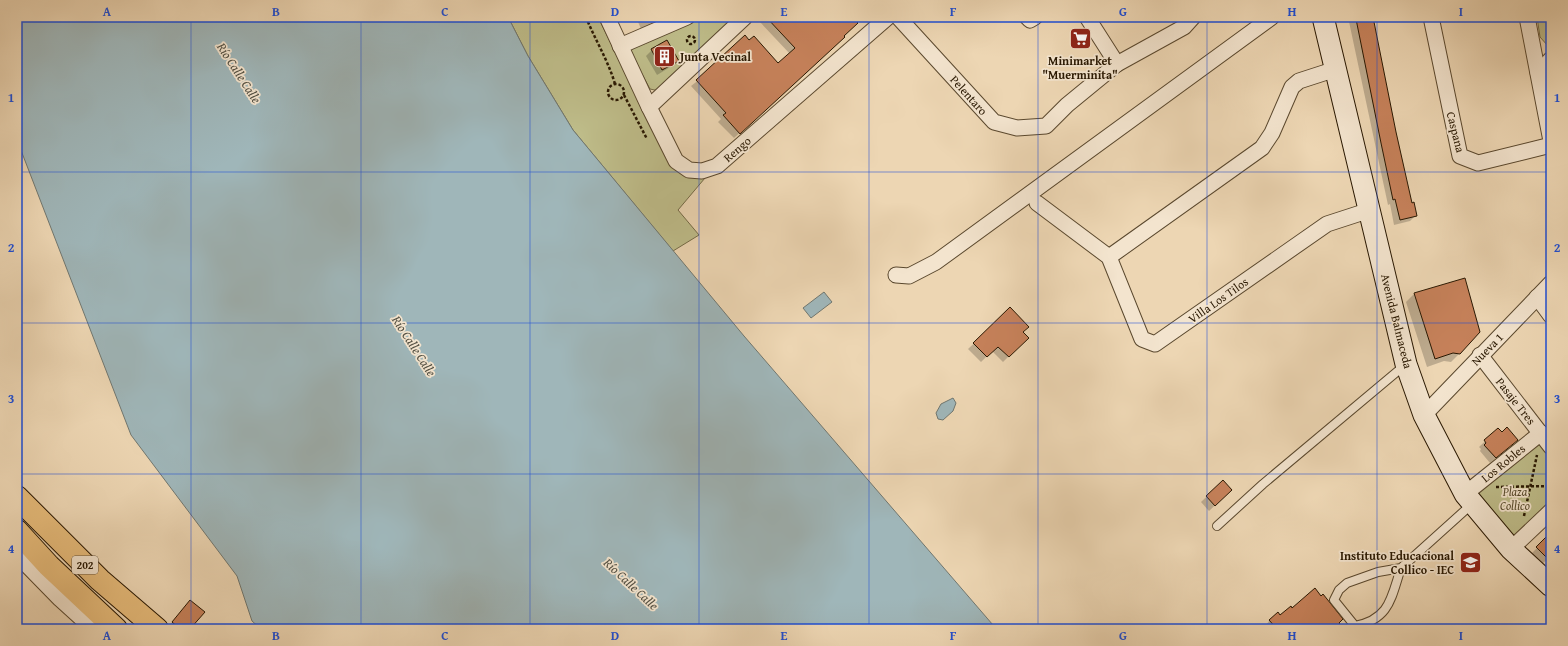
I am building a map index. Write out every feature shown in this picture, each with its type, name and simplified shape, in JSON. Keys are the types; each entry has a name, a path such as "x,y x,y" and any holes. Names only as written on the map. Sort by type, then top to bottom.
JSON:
{"highway":[{"name":"202","path":"17,497 100,580 157,629"},
{"name":"202","path":"17,531 49,566 116,629"}],"main road":[{"name":"Avenida Balmaceda","path":"1323,17 1406,364 1424,416 1469,499 1516,544 1551,586"}],"street":[{"name":"Rengo","path":"607,17 649,107 676,160 689,170 702,171 717,166 888,17"},
{"path":"620,46 687,17"},
{"path":"649,107 745,17"},
{"name":"Pelentaro","path":"898,17 994,122 1017,128 1046,126 1066,105 1117,64 1184,27 1193,17"},
{"path":"1027,17 1030,20 1035,17"},
{"path":"1087,17 1117,64"},
{"path":"896,275 909,276 936,262 1272,17"},
{"name":"Caspana","path":"1431,17 1460,156 1478,163 1551,145"},
{"path":"1527,17 1551,141"},
{"path":"1538,73 1551,59"},
{"path":"1037,203 1109,257 1262,148 1272,133 1292,87 1299,81 1336,69"},
{"name":"Villa Los Tilos","path":"1109,257 1142,339 1154,344 1327,224 1370,210"},
{"name":"Nueva 1","path":"1424,416 1480,355 1551,283"},
{"path":"1537,297 1551,316"},
{"name":"Pasaje Tres","path":"1480,355 1551,447"},
{"name":"Los Robles","path":"1469,499 1540,433"},
{"path":"1516,544 1551,510"},
{"path":"17,555 92,629"}],"lane":[{"path":"1217,526 1264,484 1406,364"},
{"path":"1401,568 1362,577 1347,583 1339,590 1334,600 1355,626 1367,623 1379,617 1386,608 1401,568 1469,499"}],"path":[{"path":"586,17 606,58 615,84"},
{"path":"615,84 622,85 624,90 624,95 617,100 610,97 608,92 609,87 615,84"},
{"path":"1516,544 1531,486 1540,433"},
{"path":"1493,488 1551,486"}],"green space":[{"path":"508,17 598,17 671,166 705,178 678,210 699,235 673,251 573,130 528,56"},
{"path":"697,17 739,17 659,91 650,89 630,52 632,45"},
{"path":"1537,17 1551,17 1551,46 1548,46 1540,37"},
{"name":"Plaza Collico","path":"1536,443 1541,444 1551,458 1551,506 1517,538 1507,540 1475,490"}],"water":[{"name":"Río Calle Calle","path":"17,17 508,17 528,56 573,130 744,336 993,625 1000,629 261,629 252,621 237,576 131,435 17,140"},
{"path":"824,292 832,302 811,318 803,308"},
{"path":"953,398 956,403 953,411 943,420 938,419 936,413 941,404"}],"building":[{"path":"766,17 852,17 858,23 844,36 845,37 740,134 723,115 726,113 696,80 745,35 749,40 754,36 778,63 795,48"},
{"path":"1362,17 1373,17 1396,132 1412,203 1414,202 1417,216 1400,220 1395,199 1393,200 1356,19"},
{"name":"Junta Vecinal","path":"667,40 679,61 662,70 651,49"},
{"path":"1465,278 1480,332 1460,354 1453,353 1435,359 1414,293"},
{"path":"1010,307 1029,327 1023,332 1029,338 1009,357 998,347 987,357 973,343"},
{"path":"1507,427 1518,440 1496,458 1484,445 1486,443 1484,440 1498,428 1502,432"},
{"path":"1223,480 1232,490 1215,506 1206,496"},
{"path":"1551,532 1551,562 1536,547"},
{"path":"1315,588 1321,596 1323,594 1343,619 1339,623 1344,629 1277,629 1269,620 1278,612 1280,615 1291,606 1292,608"},
{"path":"190,600 205,612 190,629 180,629 172,622"}],"place":[{"name":"Minimarket \"Muerminita\"","path":"1080,39"},
{"name":"Junta Vecinal","path":"664,56"},
{"name":"Instituto Educacional Collico - IEC","path":"1470,562"}]}
